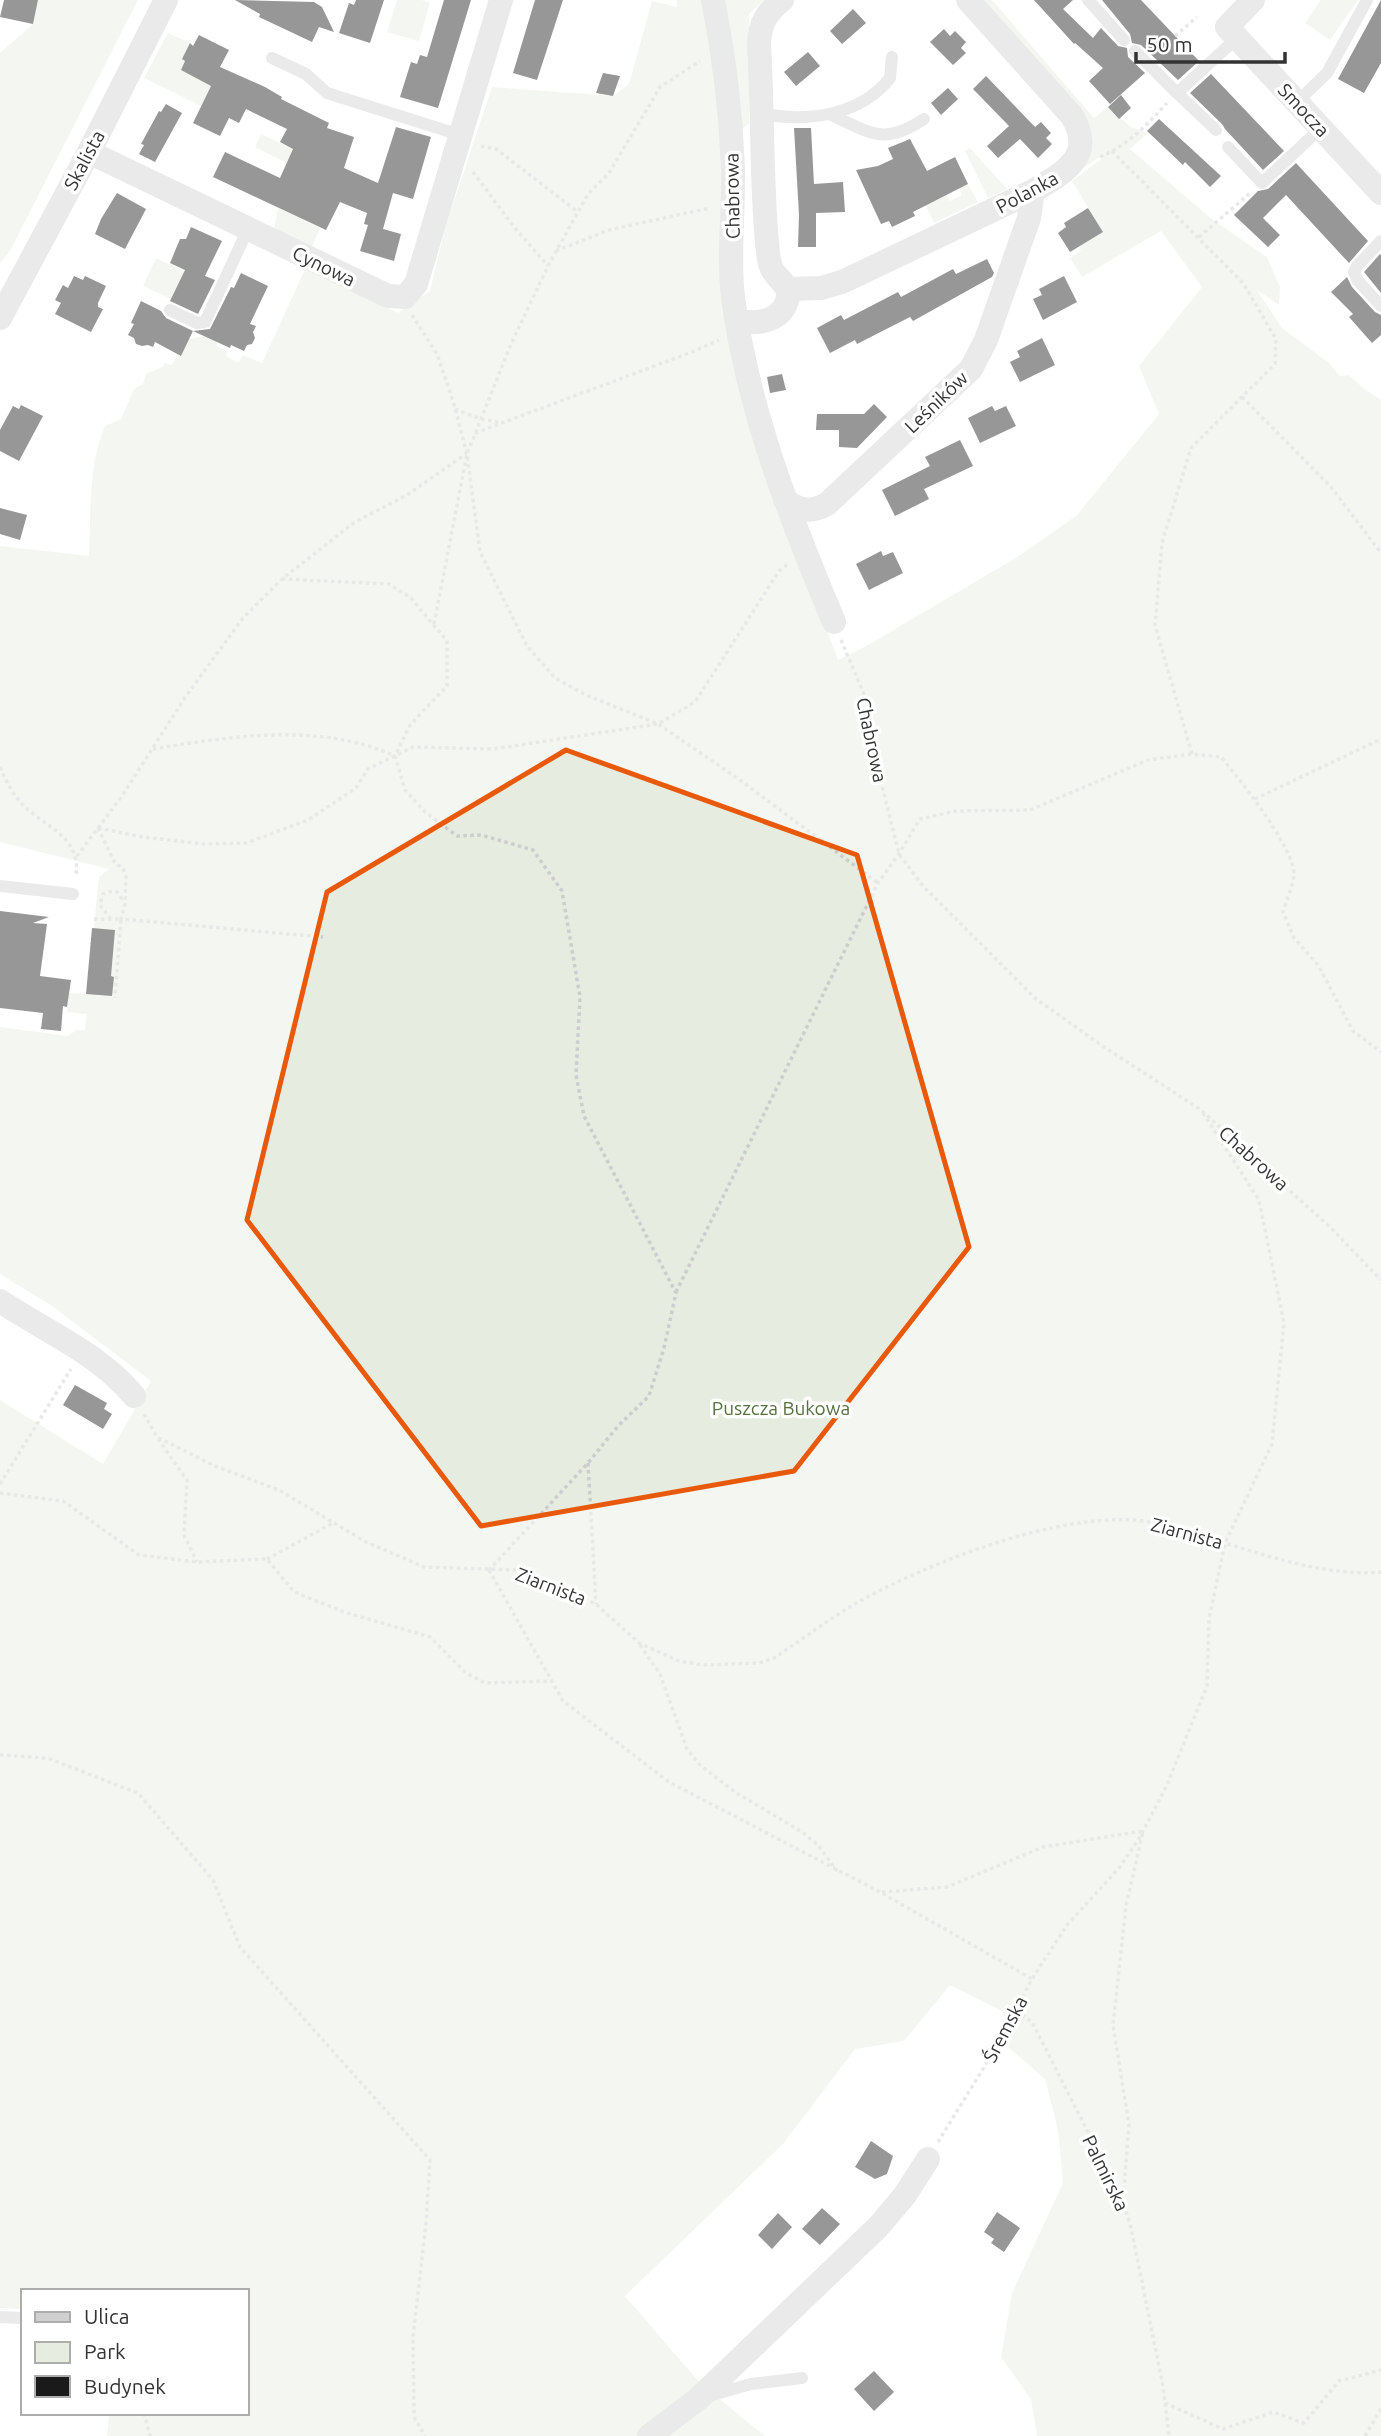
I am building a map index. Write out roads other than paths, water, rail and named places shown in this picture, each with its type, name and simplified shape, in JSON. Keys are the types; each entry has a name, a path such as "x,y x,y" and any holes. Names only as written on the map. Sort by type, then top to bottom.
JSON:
{"street":[{"name":"Skalista","path":"0,318 166,0"},
{"path":"462,142 501,0"},
{"name":"Chabrowa","path":"713,0 730,123 732,287 738,325 751,391 785,500 834,622"},
{"path":"738,325 773,318 786,304 788,289 774,271 769,259 765,219 760,27 767,13 782,0"},
{"name":"Polanka","path":"788,289 821,288 842,282 1033,191 1058,177 1073,164 1079,152 1078,125 968,0"},
{"path":"1232,33 1253,0"},
{"name":"Smocza","path":"1232,33 1381,193"},
{"name":"Cynowa","path":"89,152 388,296 405,296 416,284 462,142"},
{"name":"Leśników","path":"785,500 794,507 806,510 818,509 827,504 971,369 986,340 1029,218 1033,191"},
{"path":"0,1301 120,1379 134,1396"},
{"path":"649,2436 698,2399 878,2227 905,2195 928,2159"}],"lane":[{"path":"1088,0 1124,40"},
{"path":"1297,102 1327,72 1367,0"},
{"path":"1177,93 1232,33"},
{"path":"1135,51 1216,130"},
{"path":"763,114 805,118 829,114 858,104 890,78 892,57"},
{"path":"272,58 306,74 327,93 462,142"},
{"path":"829,114 883,136 908,130 924,119"},
{"path":"1228,147 1262,183 1321,128"},
{"path":"170,310 197,323 205,322 248,229"},
{"path":"1381,241 1354,272 1358,281 1381,306"},
{"path":"0,886 74,894"},
{"path":"0,2317 21,2318"},
{"path":"698,2399 751,2384 802,2378"}],"park label":[{"name":"Puszcza Bukowa","path":"781,1408"}]}
